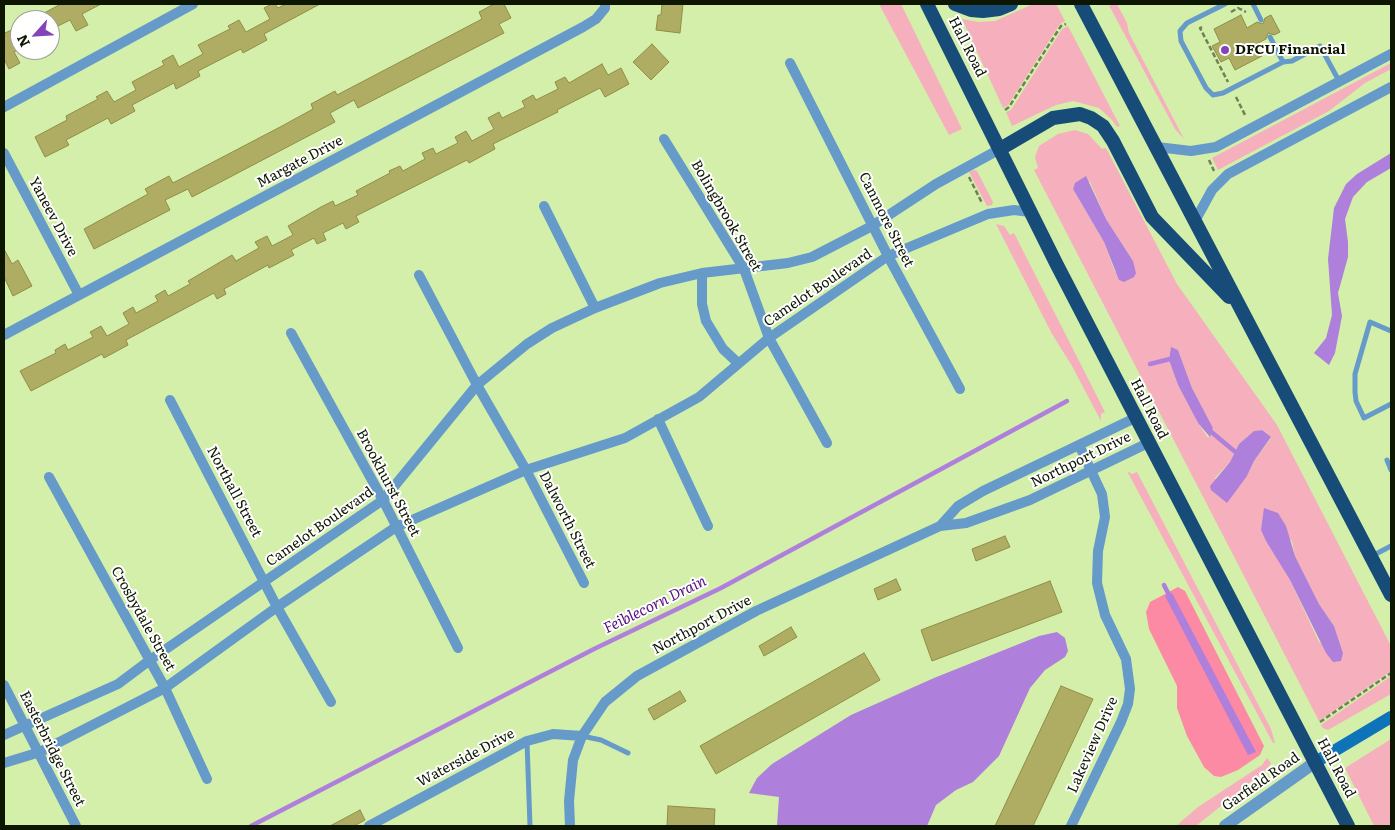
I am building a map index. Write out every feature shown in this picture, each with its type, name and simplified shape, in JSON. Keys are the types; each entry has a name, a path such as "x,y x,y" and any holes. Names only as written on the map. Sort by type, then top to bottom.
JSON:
{"highway":[{"name":"Hall Road","path":"927,4 1135,418 1348,826"},
{"path":"955,4 971,10 983,11 999,9 1011,4"},
{"path":"1081,4 1391,595"},
{"path":"1000,149 1053,118 1066,115 1080,114 1091,118 1103,126 1152,217 1240,309"}],"main road":[{"name":"Garfield Road","path":"1314,763 1391,717"}],"street":[{"path":"4,106 193,4"},
{"name":"Margate Drive","path":"4,335 583,27 596,19 605,6"},
{"path":"1157,147 1191,150 1216,147 1391,54"},
{"name":"Canmore Street","path":"790,63 872,226 960,389"},
{"path":"1195,221 1212,190 1228,174 1391,87"},
{"name":"Bolingbrook Street","path":"664,139 744,269 769,338 827,443"},
{"name":"Camelot Boulevard","path":"4,735 118,684 383,500 477,385 527,344 552,328 595,308 660,283 702,273 744,269 812,257 872,226 936,184 1000,149"},
{"name":"Yaneev Drive","path":"4,153 79,295"},
{"path":"544,206 595,308"},
{"name":"Camelot Boulevard","path":"4,763 40,752 166,688 277,607 396,527 526,470 625,438 699,397 769,338 888,256 988,214 1014,210 1030,212"},
{"path":"702,273 702,304 706,321 718,342 738,363"},
{"path":"419,275 477,385 526,470"},
{"name":"Brookhurst Street","path":"291,333 383,500 458,648"},
{"name":"Northall Street","path":"170,400 266,582 277,607 331,702"},
{"name":"Northport Drive","path":"940,526 958,506 983,491 1135,418"},
{"path":"658,419 708,526"},
{"name":"Northport Drive","path":"570,826 568,801 573,760 582,736 605,702 637,676 756,611 940,526 966,523 1002,511 1092,471 1148,443"},
{"name":"Lakeview Drive","path":"1072,826 1128,704 1130,689 1126,659 1105,615 1099,592 1097,567 1104,506 1092,471 1079,445"},
{"name":"Dalworth Street","path":"526,470 584,583"},
{"name":"Crosbydale Street","path":"49,476 166,688 207,779"},
{"name":"Easterbridge Street","path":"4,685 40,752 76,826"},
{"name":"Waterside Drive","path":"369,826 527,741 553,734 582,736"},
{"name":"Garfield Road","path":"1225,826 1314,763"}],"lane":[{"path":"1225,4 1187,23 1180,31 1181,41 1206,88 1213,95 1223,93 1283,62 1292,60 1320,46 1339,82"},
{"path":"1253,4 1261,20"},
{"path":"1270,37 1283,62"},
{"path":"1391,331 1370,322 1355,374 1356,401 1364,418 1391,404"},
{"path":"1387,460 1391,470"},
{"path":"1371,556 1391,546"},
{"path":"582,736 601,740 628,753"},
{"path":"527,741 530,826"}],"path":[{"path":"1223,16 1238,8 1242,9 1247,15 1249,14"},
{"path":"1004,110 1009,107 1061,26 1066,24"},
{"path":"1208,24 1200,28 1228,83"},
{"path":"1236,96 1245,114"},
{"path":"1209,159 1215,172"},
{"path":"967,174 984,207"},
{"path":"1320,722 1391,673"}],"shaded area":[{"path":"879,4 901,4 962,129 949,135"},
{"path":"1033,4 1056,4 1065,21 1060,24 1008,105 1003,108 962,19 979,22 995,21"},
{"path":"1117,4 1127,23 1129,33 1184,139 1175,129 1109,6"},
{"path":"1068,26 1120,126 1117,127 1099,108 1073,101 1056,105 1012,126 1006,112 1011,110 1062,29"},
{"path":"1391,63 1391,69 1365,83 1329,111 1218,170 1212,158"},
{"path":"1075,130 1088,134 1102,149 1106,148 1177,284 1277,425 1391,646 1391,671 1319,721 1034,170 1038,168 1035,157 1039,146 1058,134","holes":["1081,179 1090,182 1106,219 1133,261 1115,272 1104,242 1073,189","1171,349 1178,350 1192,388 1213,428 1208,438 1178,385 1169,360","1262,430 1271,438 1254,461 1247,476 1214,479 1230,462 1239,444 1254,431","1261,530 1292,541 1295,556 1319,604 1334,626 1343,653 1319,642 1290,580"]},
{"path":"1391,153 1391,168 1367,182 1353,197 1345,219 1348,257 1338,293 1342,316 1335,353 1329,365 1314,353 1326,338 1332,315 1328,259 1334,208 1346,184 1357,174"},
{"path":"977,171 993,202 992,205 987,206 969,172"},
{"path":"1086,176 1106,219 1133,261 1136,273 1134,277 1124,282 1119,280 1104,242 1073,189 1075,183"},
{"path":"996,224 1004,226 1010,235 1014,233 1105,412 1101,414 1101,421 1072,366 1052,334"},
{"path":"1171,347 1178,350 1192,388 1213,428 1210,437 1198,423 1178,385 1169,360"},
{"path":"1262,430 1271,437 1254,461 1247,476 1227,503 1211,490 1210,486 1230,462 1239,444 1254,431"},
{"path":"1127,471 1132,474 1137,472 1271,729 1275,743 1273,743"},
{"path":"1264,508 1278,513 1286,526 1295,556 1319,604 1334,626 1343,653 1341,661 1333,662 1326,653 1290,580 1266,541 1261,530"},
{"path":"1178,587 1185,591 1264,746 1260,755 1238,770 1221,777 1214,776 1204,767 1187,736 1177,708 1177,686 1149,629 1146,612 1150,602"},
{"path":"1172,593 1256,752 1248,755 1165,596"},
{"path":"1057,632 1065,638 1068,651 1065,657 1045,670 1030,688 999,756 973,782 956,790 936,805 927,826 777,826 779,797 749,793 757,778 772,764 851,715 934,678 1039,636"},
{"path":"1391,676 1391,694 1328,730 1323,728 1321,725"},
{"path":"1391,739 1391,826 1374,826 1345,768"},
{"path":"1267,758 1271,763 1267,769 1196,826 1176,826 1198,807 1262,765"}],"building":[{"path":"61,4 101,4 82,14 88,25 76,31 70,20 60,25 60,10 50,10"},
{"path":"275,4 278,8 286,4 320,4 264,34 267,40 243,53 241,49 198,71 200,76 176,89 174,83 132,105 135,111 111,124 108,118 66,140 69,145 45,157 35,137 67,120 66,116 98,99 96,97 107,91 114,102 136,90 132,82 164,65 162,61 173,55 179,67 203,54 198,45 230,29 228,26 239,20 246,32 270,19 264,8"},
{"path":"494,4 504,4 511,18 499,24 504,33 358,108 354,100 330,113 335,122 192,197 188,189 165,200 170,210 94,249 84,229 148,194 145,189 169,176 173,183 282,126 313,109 311,104 335,91 337,95 482,19 479,12"},
{"path":"662,4 683,4 680,33 656,30"},
{"path":"1241,15 1247,28 1257,22 1263,24 1265,18 1271,15 1280,32 1274,35 1268,33 1266,39 1256,44 1262,56 1235,70 1229,58 1221,62 1212,46 1220,42 1214,29"},
{"path":"4,31 5,33 10,31 10,60 18,60 20,63 9,69 4,59"},
{"path":"652,44 669,62 651,80 633,62"},
{"path":"602,64 608,75 621,68 629,84 605,97 600,88 557,110 558,112 493,144 495,149 469,163 467,160 356,216 359,222 346,229 343,223 323,233 326,240 317,244 314,238 291,250 294,255 269,268 268,265 224,289 226,294 217,299 214,293 126,340 128,345 104,358 102,354 31,391 20,371 56,353 55,350 65,344 68,350 93,337 90,332 101,326 107,336 129,324 123,313 133,307 136,313 158,301 155,296 165,290 168,296 190,284 188,281 232,255 236,261 259,248 255,242 267,236 272,246 293,235 288,226 321,207 333,201 335,206 358,195 356,191 400,166 403,171 425,159 422,153 433,148 436,154 458,143 455,137 466,131 472,141 494,129 488,118 499,112 502,118 525,107 522,101 533,95 536,100 558,89 555,82 565,77 569,83"},
{"path":"4,249 12,264 18,260 32,286 13,296 4,277"},
{"path":"1005,536 1010,547 976,561 972,549"},
{"path":"896,579 901,590 878,600 874,589"},
{"path":"1050,581 1062,612 932,661 921,630"},
{"path":"791,627 797,637 764,656 759,646"},
{"path":"864,653 880,680 716,774 700,746"},
{"path":"1061,686 1093,699 1033,826 995,826"},
{"path":"680,691 686,701 654,720 648,709"},
{"path":"668,806 715,809 714,826 667,826"},
{"path":"360,810 365,820 354,826 330,826"}],"waterway":[{"name":"Feiblecorn Drain","path":"1150,364 1174,358"},
{"name":"Feiblecorn Drain","path":"251,826 594,649 721,588 1067,401"},
{"name":"Feiblecorn Drain","path":"1209,430 1239,455"},
{"path":"1164,585 1171,599"}],"place":[{"name":"DFCU Financial","path":"1225,50"}]}
